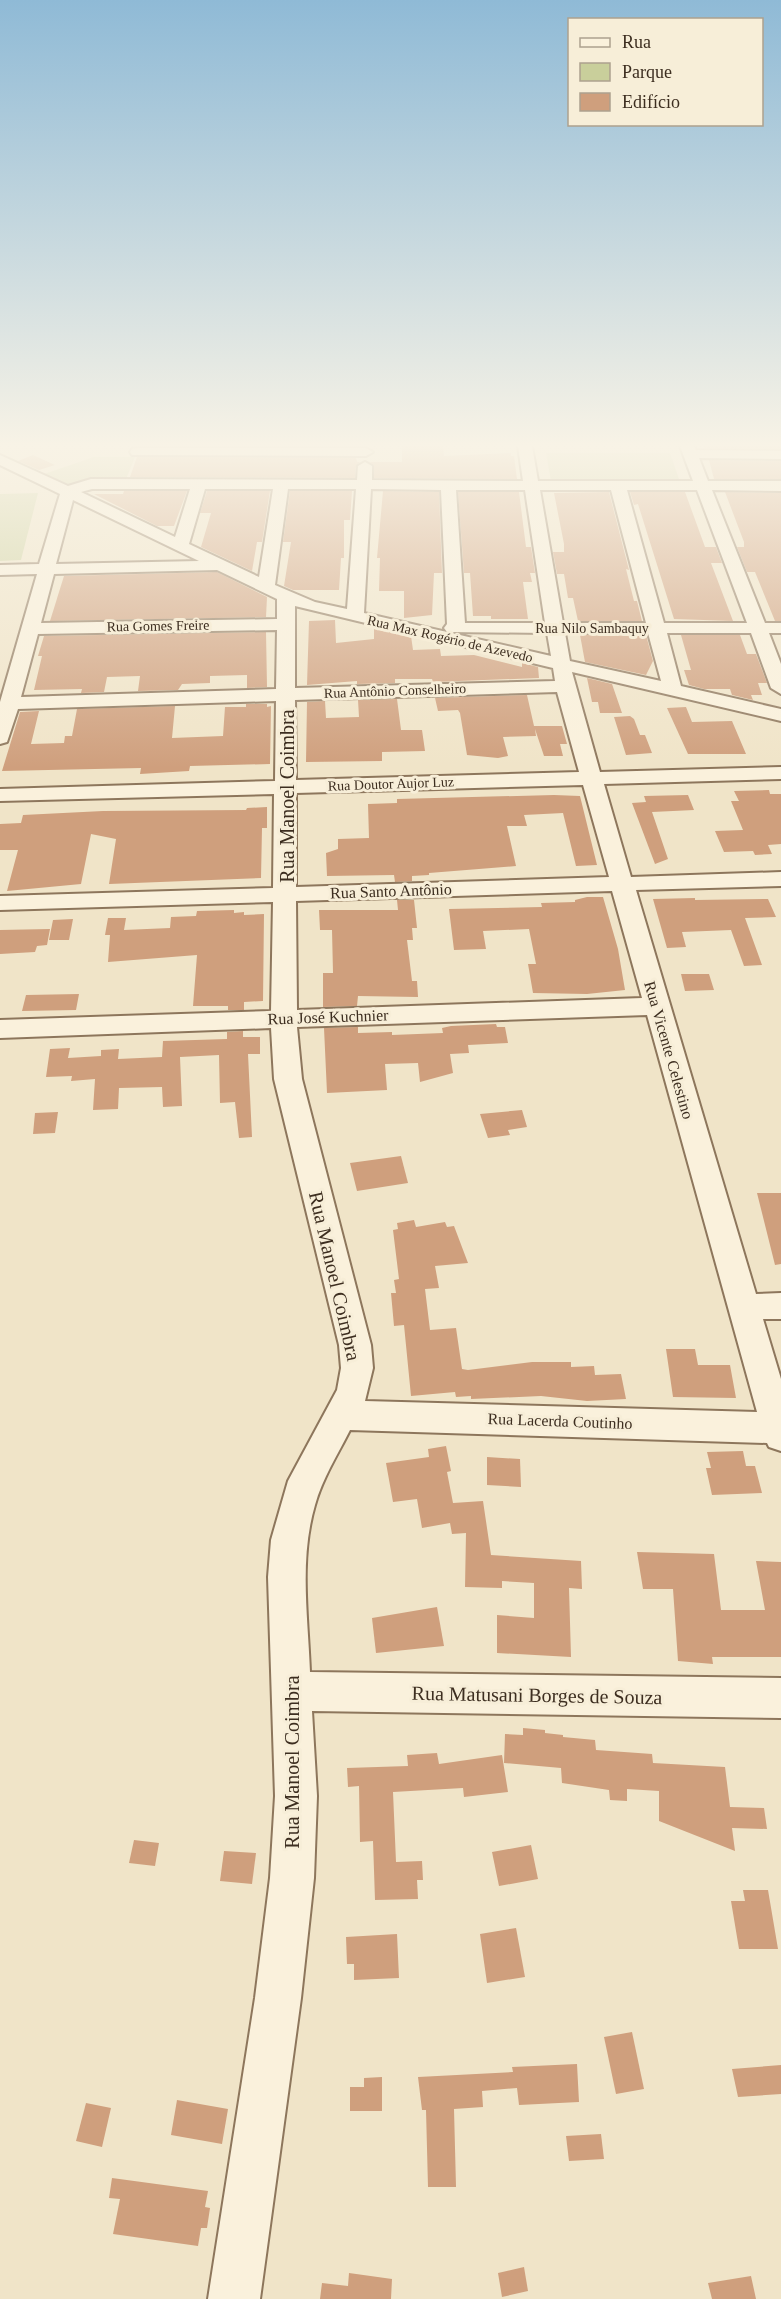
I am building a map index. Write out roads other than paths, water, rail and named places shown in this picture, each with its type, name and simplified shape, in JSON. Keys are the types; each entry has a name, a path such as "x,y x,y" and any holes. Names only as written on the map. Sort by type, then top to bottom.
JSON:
{"street":[{"path":"0,738 50,553"},
{"name":"Rua Max Rogério de Azevedo","path":"195,553 286,597 355,617 781,715"},
{"path":"266,587 271,553"},
{"path":"355,617 359,553"},
{"path":"452,553 456,628"},
{"name":"Rua Vicente Celestino","path":"543,553 565,686 780,1432"},
{"path":"636,553 673,691"},
{"path":"729,553 781,688"},
{"path":"0,570 220,566"},
{"name":"Rua Manoel Coimbra","path":"234,2299 278,1998 292,1878 296,1796 294,1691 287,1577 289,1540 297,1504 306,1481 353,1392 357,1368 355,1345 288,1079 284,1019 287,787 286,597"},
{"name":"Rua Gomes Freire","path":"30,629 286,624"},
{"name":"Rua Nilo Sambaquy","path":"403,628 781,628"},
{"name":"Rua Antônio Conselheiro","path":"10,703 565,686"},
{"name":"Rua Doutor Aujor Luz","path":"0,795 781,773"},
{"name":"Rua Santo Antônio","path":"0,903 781,879"},
{"name":"Rua José Kuchnier","path":"0,1029 656,1006"},
{"path":"743,1306 781,1306"},
{"name":"Rua Lacerda Coutinho","path":"342,1415 780,1432"},
{"name":"Rua Matusani Borges de Souza","path":"294,1691 781,1698"}]}
